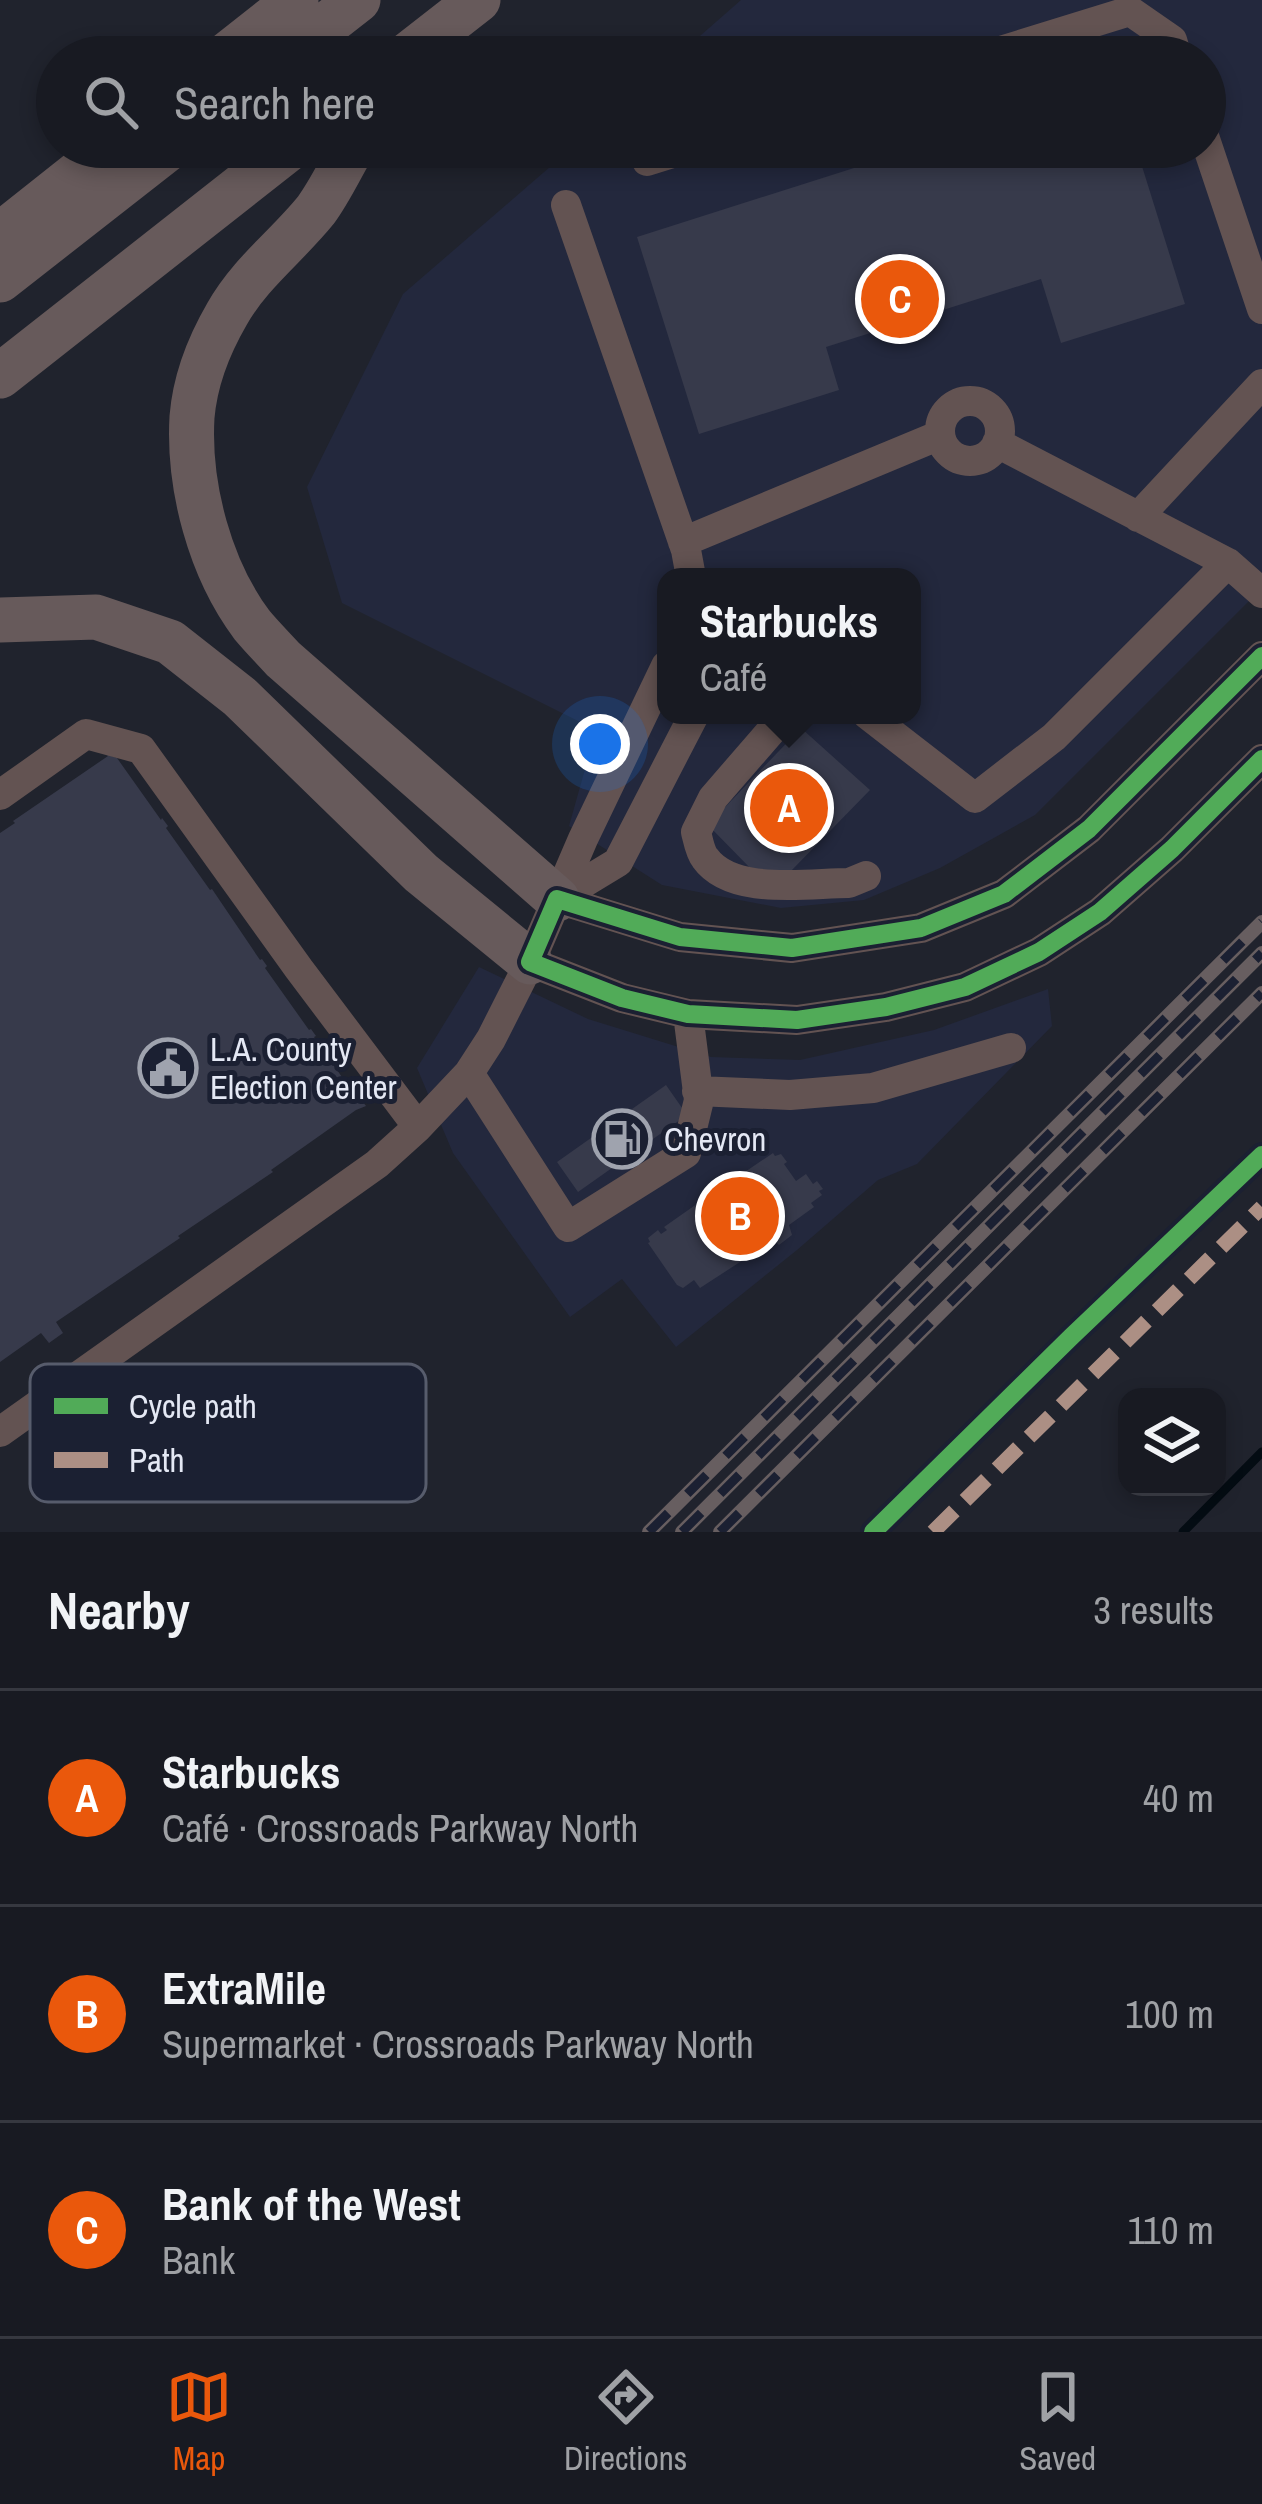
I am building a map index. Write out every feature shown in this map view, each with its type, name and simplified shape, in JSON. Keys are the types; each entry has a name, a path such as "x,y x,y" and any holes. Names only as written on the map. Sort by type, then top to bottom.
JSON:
{"highway":[{"path":"251,36 296,0"},
{"path":"312,36 358,0"},
{"path":"432,36 478,0"},
{"path":"0,236 85,168"},
{"path":"0,280 143,168"},
{"path":"0,376 264,168"},
{"path":"340,168 316,209 266,261 228,312 201,369 192,417 194,465 205,527 227,584 251,624 283,659 557,899"},
{"path":"0,620 96,617 170,642 240,697 421,873 530,962"}],"street":[{"path":"1048,36 1130,10 1166,36"},
{"path":"1215,168 1262,309"},
{"path":"566,206 689,568"},
{"path":"1138,517 1262,385"},
{"path":"969,401 988,407 1000,433 997,443 984,457 965,461 948,452 940,425 950,408 969,401"},
{"path":"683,542 940,435"},
{"path":"997,443 1228,562 1262,593"},
{"path":"880,724 975,798 1054,736 1228,562"},
{"path":"557,899 680,937 792,948 921,928 1004,894 1089,829 1262,656"},
{"path":"96,1364 377,1164 469,1073 530,962 657,685"},
{"path":"557,899 618,862 689,724"},
{"path":"777,724 713,798 695,832 704,857 725,876 742,883 849,883 866,876"},
{"path":"0,795 86,734 141,749 418,1126"},
{"path":"530,962 622,998 688,1014 797,1020 886,1007 965,987 1039,952 1100,912 1172,849 1262,759"},
{"path":"469,1073 568,1227 686,1153 699,1100 688,1014"},
{"path":"697,1091 790,1095 873,1088 1011,1048"},
{"path":"0,1432 30,1411"}],"shaded area":[{"path":"741,0 1262,0 1262,588 1035,815 940,868 864,900 781,908 662,885 569,826 596,730 342,603 307,487 403,294 549,168 1226,168 1226,36 700,36"},
{"path":"479,967 588,1019 711,1057 800,1060 934,1030 1048,989 1052,1026 917,1164 878,1180 676,1347 622,1279 570,1317 453,1153 417,1068"}],"building":[{"path":"854,168 1143,168 1185,304 1061,343 1041,279 826,347 839,390 699,434 637,237"},
{"path":"801,728 870,790 791,871 752,870 708,825"},
{"name":"L.A. County Election Center","path":"106,754 117,758 168,826 366,1106 56,1322 63,1333 49,1343 41,1333 0,1362 0,833"},
{"name":"Chevron","path":"666,1085 687,1115 578,1192 557,1162"},
{"path":"773,1153 781,1154 796,1181 806,1174 813,1184 817,1181 823,1189 811,1203 814,1207 789,1225 792,1235 779,1245 771,1238 700,1288 694,1280 683,1288 677,1285 648,1238 667,1230 664,1227 701,1201 710,1203 707,1200 714,1193"}],"waterway":[{"path":"1183,1532 1262,1452"}],"railway":[{"path":"649,1532 1262,922"},
{"path":"682,1532 1262,953"},
{"path":"720,1532 1262,993"}],"marked path":[{"path":"933,1532 1262,1207"}],"cycle path":[{"path":"1262,656 1089,829 1004,894 921,928 792,948 680,937 557,899 530,962 622,998 688,1014 797,1020 886,1007 965,987 1039,952 1100,912 1172,849 1262,759"},
{"path":"873,1532 1262,1155"}],"place":[{"name":"Bank of the West","path":"900,299"},
{"name":"Starbucks","path":"789,808"},
{"name":"L.A. County Election Center","path":"168,1068"},
{"name":"Chevron","path":"622,1139"},
{"name":"ExtraMile","path":"740,1216"}]}
